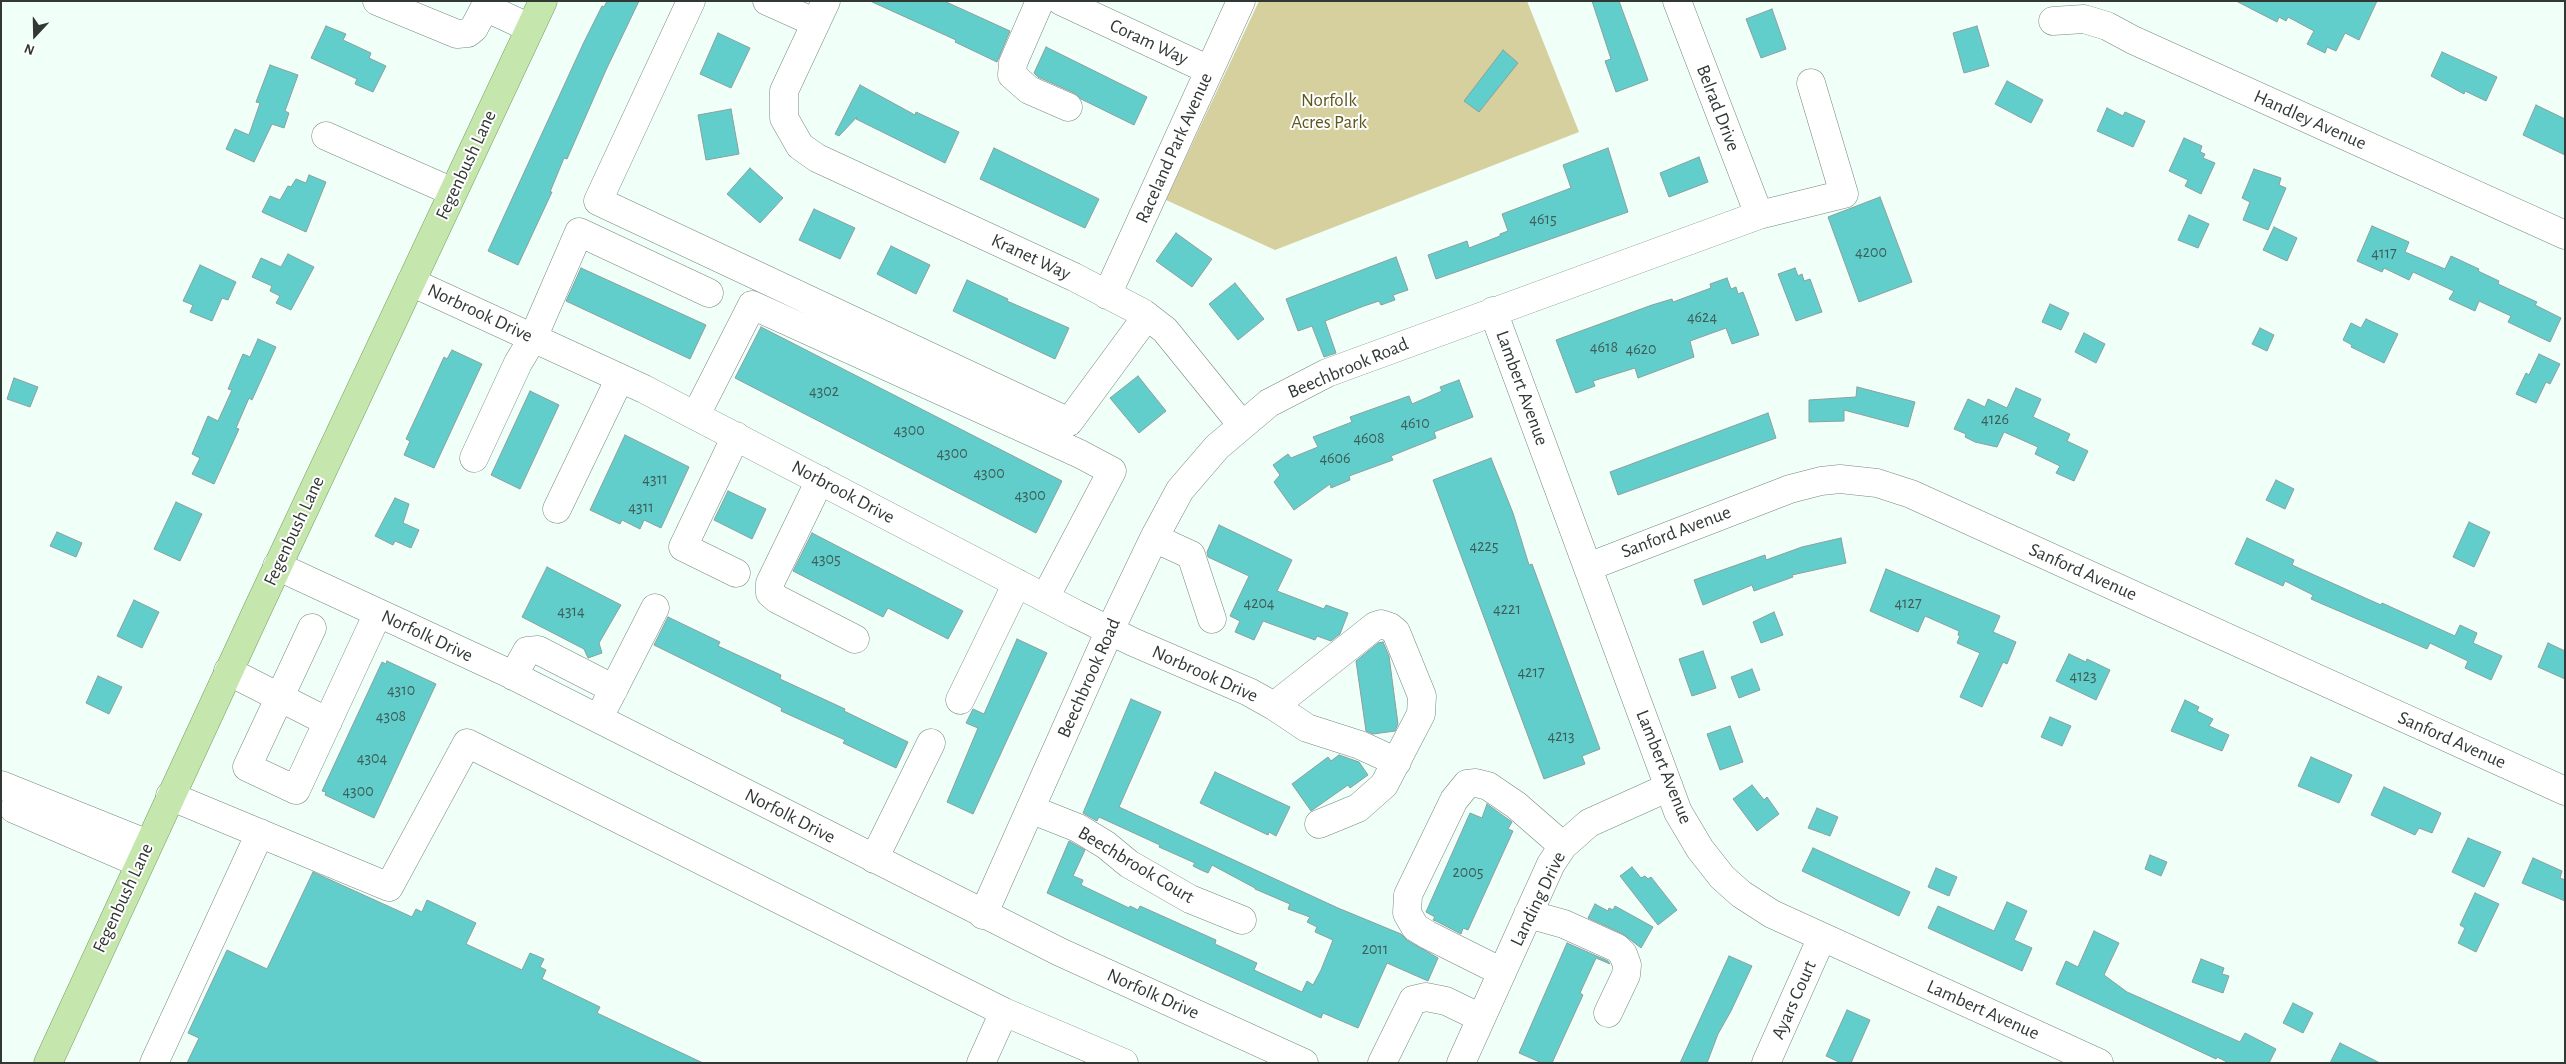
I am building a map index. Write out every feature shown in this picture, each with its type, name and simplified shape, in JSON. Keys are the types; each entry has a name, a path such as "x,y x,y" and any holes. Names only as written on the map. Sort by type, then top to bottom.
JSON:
{"main road":[{"name":"Fegenbush Lane","path":"48,1063 228,671 543,1"}],"street":[{"path":"377,1 457,34 468,33 474,28 486,4 530,28"},
{"path":"691,1 598,201 1069,422 1147,316"},
{"path":"767,1 821,12"},
{"path":"1040,1 1013,63 1012,75 1029,90 1068,107"},
{"name":"Coram Way","path":"1061,1 1209,70"},
{"name":"Raceland Park Avenue","path":"1107,295 1241,1"},
{"name":"Belrad Drive","path":"1677,1 1759,215"},
{"name":"Kranet Way","path":"821,12 784,91 783,112 790,132 800,146 817,158 1107,295 1147,316 1165,330 1242,425"},
{"name":"Handley Avenue","path":"2053,21 2084,19 2107,26 2133,40 2565,235"},
{"name":"Beechbrook Road","path":"983,915 1110,630 1154,538 1180,490 1218,447 1269,403 1304,383 1493,311 1759,215 1844,194 1811,83"},
{"path":"326,136 453,192"},
{"path":"474,458 518,363 533,338 579,232 709,293"},
{"name":"Norbrook Drive","path":"411,282 696,415 1046,598 1110,630 1274,706 1307,728 1360,745 1397,762"},
{"path":"696,415 752,305 1080,454 1112,471 1046,598"},
{"name":"Lambert Avenue","path":"1493,311 1678,812 1700,849 1722,877 1756,905 1822,938 2083,1060"},
{"path":"557,509 620,378"},
{"path":"736,436 683,547 736,573"},
{"path":"820,480 770,583 770,593 776,599 855,639"},
{"name":"Sanford Avenue","path":"1588,567 1790,489 1821,481 1840,480 1877,483 1911,494 2565,791"},
{"path":"1154,538 1191,555 1212,619"},
{"name":"Norfolk Drive","path":"277,566 513,676 983,915 1304,1063"},
{"path":"960,700 1017,583"},
{"path":"599,719 655,608"},
{"path":"312,628 247,767 296,790 378,613"},
{"path":"1274,706 1375,626 1382,624 1396,632 1422,696 1421,714 1384,785 1358,808 1319,824"},
{"path":"513,676 527,651 538,650 614,689"},
{"path":"228,671 328,722"},
{"path":"170,796 389,887 467,743 1004,1012 1124,1063"},
{"path":"874,859 931,743"},
{"path":"1502,972 1415,927 1407,913 1408,895 1454,800 1467,784 1476,782 1488,786 1516,805 1563,846"},
{"path":"1,785 144,854"},
{"name":"Landing Drive","path":"1461,1063 1551,864 1563,846 1589,823 1669,787"},
{"path":"1,803 144,854"},
{"name":"Beechbrook Court","path":"1030,809 1078,828 1106,845 1129,864 1190,899 1242,920"},
{"path":"154,1063 260,833"},
{"path":"1528,914 1564,924 1616,948 1623,954 1627,965 1626,975 1608,1013"},
{"name":"Ayars Court","path":"1766,1063 1822,938"},
{"path":"1382,1063 1412,1000 1426,997 1446,1001 1481,1018"},
{"path":"981,1063 1004,1012"}],"green space":[{"name":"Norfolk Acres Park","path":"1259,1 1527,1 1579,132 1275,250 1166,200"}],"building":[{"path":"607,1 639,1 567,159 564,158 550,192 552,192 518,265 488,251 584,42 602,6 604,7"},
{"path":"870,1 944,1 1010,31 997,62 955,42 956,40"},
{"path":"1592,1 1619,1 1648,80 1616,92 1605,61 1611,59"},
{"path":"2236,1 2377,1 2359,40 2345,33 2336,51 2327,47 2325,53 2307,44 2314,31 2288,17 2286,21 2279,17 2277,22"},
{"path":"1772,9 1786,49 1761,58 1746,19"},
{"path":"326,26 346,34 343,40 371,53 369,58 386,66 373,92 355,84 357,79 311,58"},
{"path":"1977,26 1989,66 1964,73 1953,33"},
{"path":"718,33 750,48 731,88 700,74"},
{"path":"1046,47 1147,97 1134,125 1081,99 1074,93 1038,77 1034,73"},
{"path":"1503,50 1518,63 1479,112 1464,101"},
{"path":"2442,52 2497,77 2486,101 2465,91 2464,94 2431,76"},
{"path":"270,65 298,75 285,111 289,113 284,128 272,124 254,162 226,149 235,129 249,135 260,103 256,102"},
{"path":"2007,81 2043,100 2031,123 1995,104"},
{"path":"860,85 915,115 916,112 959,132 945,163 856,119 857,117 839,136 835,134"},
{"path":"2536,105 2565,119 2565,155 2523,135"},
{"path":"2107,108 2123,116 2125,112 2145,121 2133,147 2097,131"},
{"path":"731,109 739,154 706,160 698,115"},
{"path":"2184,138 2202,146 2200,152 2205,154 2203,158 2215,163 2201,194 2185,186 2188,180 2169,171"},
{"path":"994,148 1099,199 1085,228 980,179"},
{"path":"1608,148 1628,212 1436,279 1428,255 1467,241 1469,248 1500,236 1500,234 1508,231 1502,214 1571,188 1563,165"},
{"path":"1699,157 1708,182 1669,197 1660,173"},
{"path":"750,168 783,198 760,223 727,194"},
{"path":"2254,169 2281,178 2279,185 2286,188 2268,230 2243,220 2250,202 2242,198"},
{"path":"309,175 326,182 306,232 262,212 270,196 280,200 288,186 291,187 296,179 306,183"},
{"path":"1880,197 1912,282 1859,302 1828,217"},
{"path":"814,209 855,228 840,259 799,240"},
{"path":"2189,215 2209,224 2198,248 2178,240"},
{"path":"2372,226 2409,242 2405,252 2445,269 2451,256 2479,269 2478,271 2499,281 2498,284 2537,302 2535,305 2561,318 2550,342 2508,322 2511,316 2479,301 2475,311 2449,299 2454,291 2413,272 2409,280 2384,268 2382,272 2357,261"},
{"path":"2274,227 2297,238 2287,261 2263,250"},
{"path":"1176,233 1212,259 1192,287 1156,261"},
{"path":"891,246 930,265 916,294 877,274"},
{"path":"288,254 314,267 291,310 276,303 280,296 270,291 272,286 252,277 261,258 281,267"},
{"path":"1396,257 1408,290 1393,295 1395,300 1381,305 1379,301 1325,321 1336,353 1324,357 1312,326 1298,331 1286,299"},
{"path":"200,265 236,282 228,300 222,298 212,321 190,312 193,305 183,301"},
{"path":"581,268 706,325 690,359 566,301"},
{"path":"1795,268 1798,276 1802,274 1804,281 1810,279 1822,312 1796,321 1778,274"},
{"path":"1727,278 1731,289 1736,287 1738,294 1743,292 1759,335 1732,344 1726,328 1690,341 1694,357 1638,378 1635,368 1593,381 1595,386 1576,393 1556,340 1652,305 1672,299 1673,302 1711,288 1710,284"},
{"path":"967,280 1008,299 1007,301 1069,328 1055,359 953,311"},
{"path":"1235,283 1264,319 1238,340 1209,304"},
{"path":"2050,304 2069,313 2061,330 2042,322"},
{"path":"2366,319 2398,334 2384,363 2351,347 2352,345 2343,340 2351,323 2361,328"},
{"path":"761,327 1062,481 1036,533 735,378"},
{"path":"2260,328 2274,335 2267,351 2252,344"},
{"path":"2084,333 2105,344 2096,363 2075,352"},
{"path":"258,339 276,347 252,400 249,398 236,428 239,429 214,484 192,474 200,458 192,454 208,416 218,421 232,390 228,389 243,354 250,357"},
{"path":"452,350 482,364 434,468 404,455 410,441 406,439 444,357 447,359"},
{"path":"2539,354 2560,364 2550,384 2546,382 2536,403 2516,394 2526,373 2529,375"},
{"path":"1138,376 1166,411 1139,433 1110,398"},
{"path":"14,378 38,387 30,407 7,399"},
{"path":"1459,380 1473,417 1434,432 1436,438 1391,456 1393,460 1349,476 1350,480 1331,488 1330,484 1294,510 1274,482 1280,475 1273,465 1288,454 1291,458 1318,447 1313,437 1352,422 1350,417 1409,396 1412,404 1442,391 1440,387"},
{"path":"1857,387 1915,402 1908,427 1844,410 1844,421 1809,422 1809,400 1856,397"},
{"path":"2016,388 2041,399 2033,417 2070,434 2067,441 2088,451 2074,481 2056,473 2060,466 2035,454 2038,447 2004,432 1997,447 1975,442 1965,437 1966,434 1954,429 1968,399 1985,407 1988,399 2007,408"},
{"path":"530,391 559,405 520,489 491,475"},
{"path":"1768,413 1776,438 1618,495 1610,472"},
{"path":"625,435 689,467 661,528 644,520 640,529 622,520 620,524 590,510"},
{"path":"1491,458 1513,513 1529,565 1532,564 1600,749 1582,756 1585,764 1544,779 1433,480"},
{"path":"2276,480 2294,489 2285,509 2266,500"},
{"path":"728,491 766,509 752,539 714,520"},
{"path":"395,498 409,504 403,523 419,530 411,548 395,541 393,545 375,536"},
{"path":"176,502 202,514 180,561 154,549"},
{"path":"2469,522 2490,532 2474,567 2453,557"},
{"path":"1219,525 1292,560 1277,591 1324,609 1326,605 1348,613 1340,634 1331,641 1317,636 1315,640 1263,621 1254,640 1235,632 1240,621 1230,616 1249,576 1208,557 1207,552"},
{"path":"57,532 82,543 76,557 50,546"},
{"path":"812,533 963,611 948,639 888,608 883,617 793,571"},
{"path":"1841,538 1846,563 1792,575 1793,577 1754,591 1752,585 1703,605 1694,580 1765,555 1766,560 1802,547"},
{"path":"2247,538 2294,560 2292,565 2455,636 2460,625 2477,633 2473,643 2502,656 2491,680 2465,668 2468,661 2430,643 2427,649 2311,599 2313,595 2285,581 2283,586 2235,564"},
{"path":"547,567 621,605 599,643 602,653 588,658 584,649 522,617"},
{"path":"1886,569 2000,616 1993,632 2016,642 2007,664 2003,662 1982,707 1960,697 1980,653 1957,643 1960,636 1958,635 1959,631 1925,616 1918,632 1870,611"},
{"path":"134,600 159,612 142,648 117,636"},
{"path":"1774,612 1783,635 1761,643 1753,622"},
{"path":"668,617 720,642 718,646 781,675 780,679 845,709 844,711 908,742 896,768 843,743 845,740 781,711 782,708 654,645"},
{"path":"1017,639 1047,653 973,814 947,802 978,728 966,723 973,709 984,714"},
{"path":"1383,642 1389,656 1398,724 1395,731 1373,734 1366,731 1356,661 1378,643"},
{"path":"2548,643 2565,651 2565,679 2538,667"},
{"path":"1703,651 1716,688 1692,696 1679,659"},
{"path":"2069,654 2086,662 2087,659 2110,670 2096,700 2056,681"},
{"path":"387,661 436,684 374,818 325,795 326,792 322,791 382,662 386,664"},
{"path":"1752,669 1760,690 1739,698 1731,677"},
{"path":"98,676 122,687 109,714 86,703"},
{"path":"1131,699 1161,712 1119,807 1338,908 1401,934 1407,940 1438,958 1428,981 1387,963 1358,1028 1323,1013 1321,1018 1047,893 1069,841 1085,850 1073,876 1083,880 1081,885 1129,908 1130,906 1138,910 1140,906 1216,940 1215,944 1257,963 1254,970 1302,992 1307,981 1313,985 1321,970 1333,940 1315,932 1317,927 1307,922 1310,917 1288,909 1290,904 1255,889 1212,865 1208,873 1193,866 1195,863 1159,847 1160,845 1099,817 1097,821 1083,813"},
{"path":"2185,700 2199,707 2197,711 2213,719 2209,726 2229,735 2222,751 2171,731"},
{"path":"2050,717 2071,726 2062,746 2041,737"},
{"path":"1730,726 1743,762 1720,770 1707,734"},
{"path":"1339,755 1359,762 1368,775 1350,788 1348,785 1311,811 1292,784 1328,757 1331,761"},
{"path":"2311,757 2352,775 2339,803 2298,786"},
{"path":"1215,772 1290,807 1276,836 1269,832 1268,835 1200,803"},
{"path":"1752,785 1764,800 1767,797 1779,814 1757,831 1733,799"},
{"path":"2384,787 2441,813 2432,833 2419,828 2415,835 2371,815"},
{"path":"1487,804 1512,822 1508,829 1513,831 1468,930 1463,928 1461,934 1433,920 1435,917 1426,912 1470,813 1482,818"},
{"path":"1817,808 1838,817 1830,836 1808,828"},
{"path":"2468,838 2501,852 2484,887 2452,872"},
{"path":"1813,848 1910,892 1899,916 1802,871"},
{"path":"2150,855 2167,862 2161,876 2145,869"},
{"path":"2533,858 2562,871 2560,878 2565,880 2565,901 2522,883"},
{"path":"1632,867 1641,878 1645,876 1648,879 1651,877 1677,910 1658,925 1620,876"},
{"path":"1936,868 1957,877 1949,896 1928,887"},
{"path":"313,872 412,917 416,909 422,912 427,900 476,923 466,944 522,970 530,953 544,959 540,967 546,970 542,979 600,1007 597,1013 703,1063 187,1063 199,1038 188,1033 227,950 267,969"},
{"path":"2475,893 2499,904 2476,952 2458,943 2465,928 2460,925"},
{"path":"2007,902 2027,911 2014,940 2032,948 2022,971 1928,928 1938,906 1994,931"},
{"path":"1595,904 1608,911 1609,908 1613,910 1615,906 1653,927 1641,948 1623,934 1588,918"},
{"path":"2094,931 2119,943 2104,975 2127,992 2240,1042 2245,1033 2276,1049 2269,1063 2229,1063 2217,1057 2216,1059 2056,984 2066,961 2078,967"},
{"path":"1567,943 1608,961 1610,964 1596,958 1580,993 1583,995 1552,1063 1542,1063 1519,1053"},
{"path":"1729,956 1752,966 1718,1034 1707,1063 1680,1063"},
{"path":"2201,959 2224,968 2222,974 2229,976 2223,993 2192,982"},
{"path":"2293,1003 2313,1013 2303,1033 2283,1023"},
{"path":"1847,1010 1870,1020 1851,1063 1841,1063 1826,1056"},
{"path":"2340,1043 2380,1063 2330,1063"}]}
